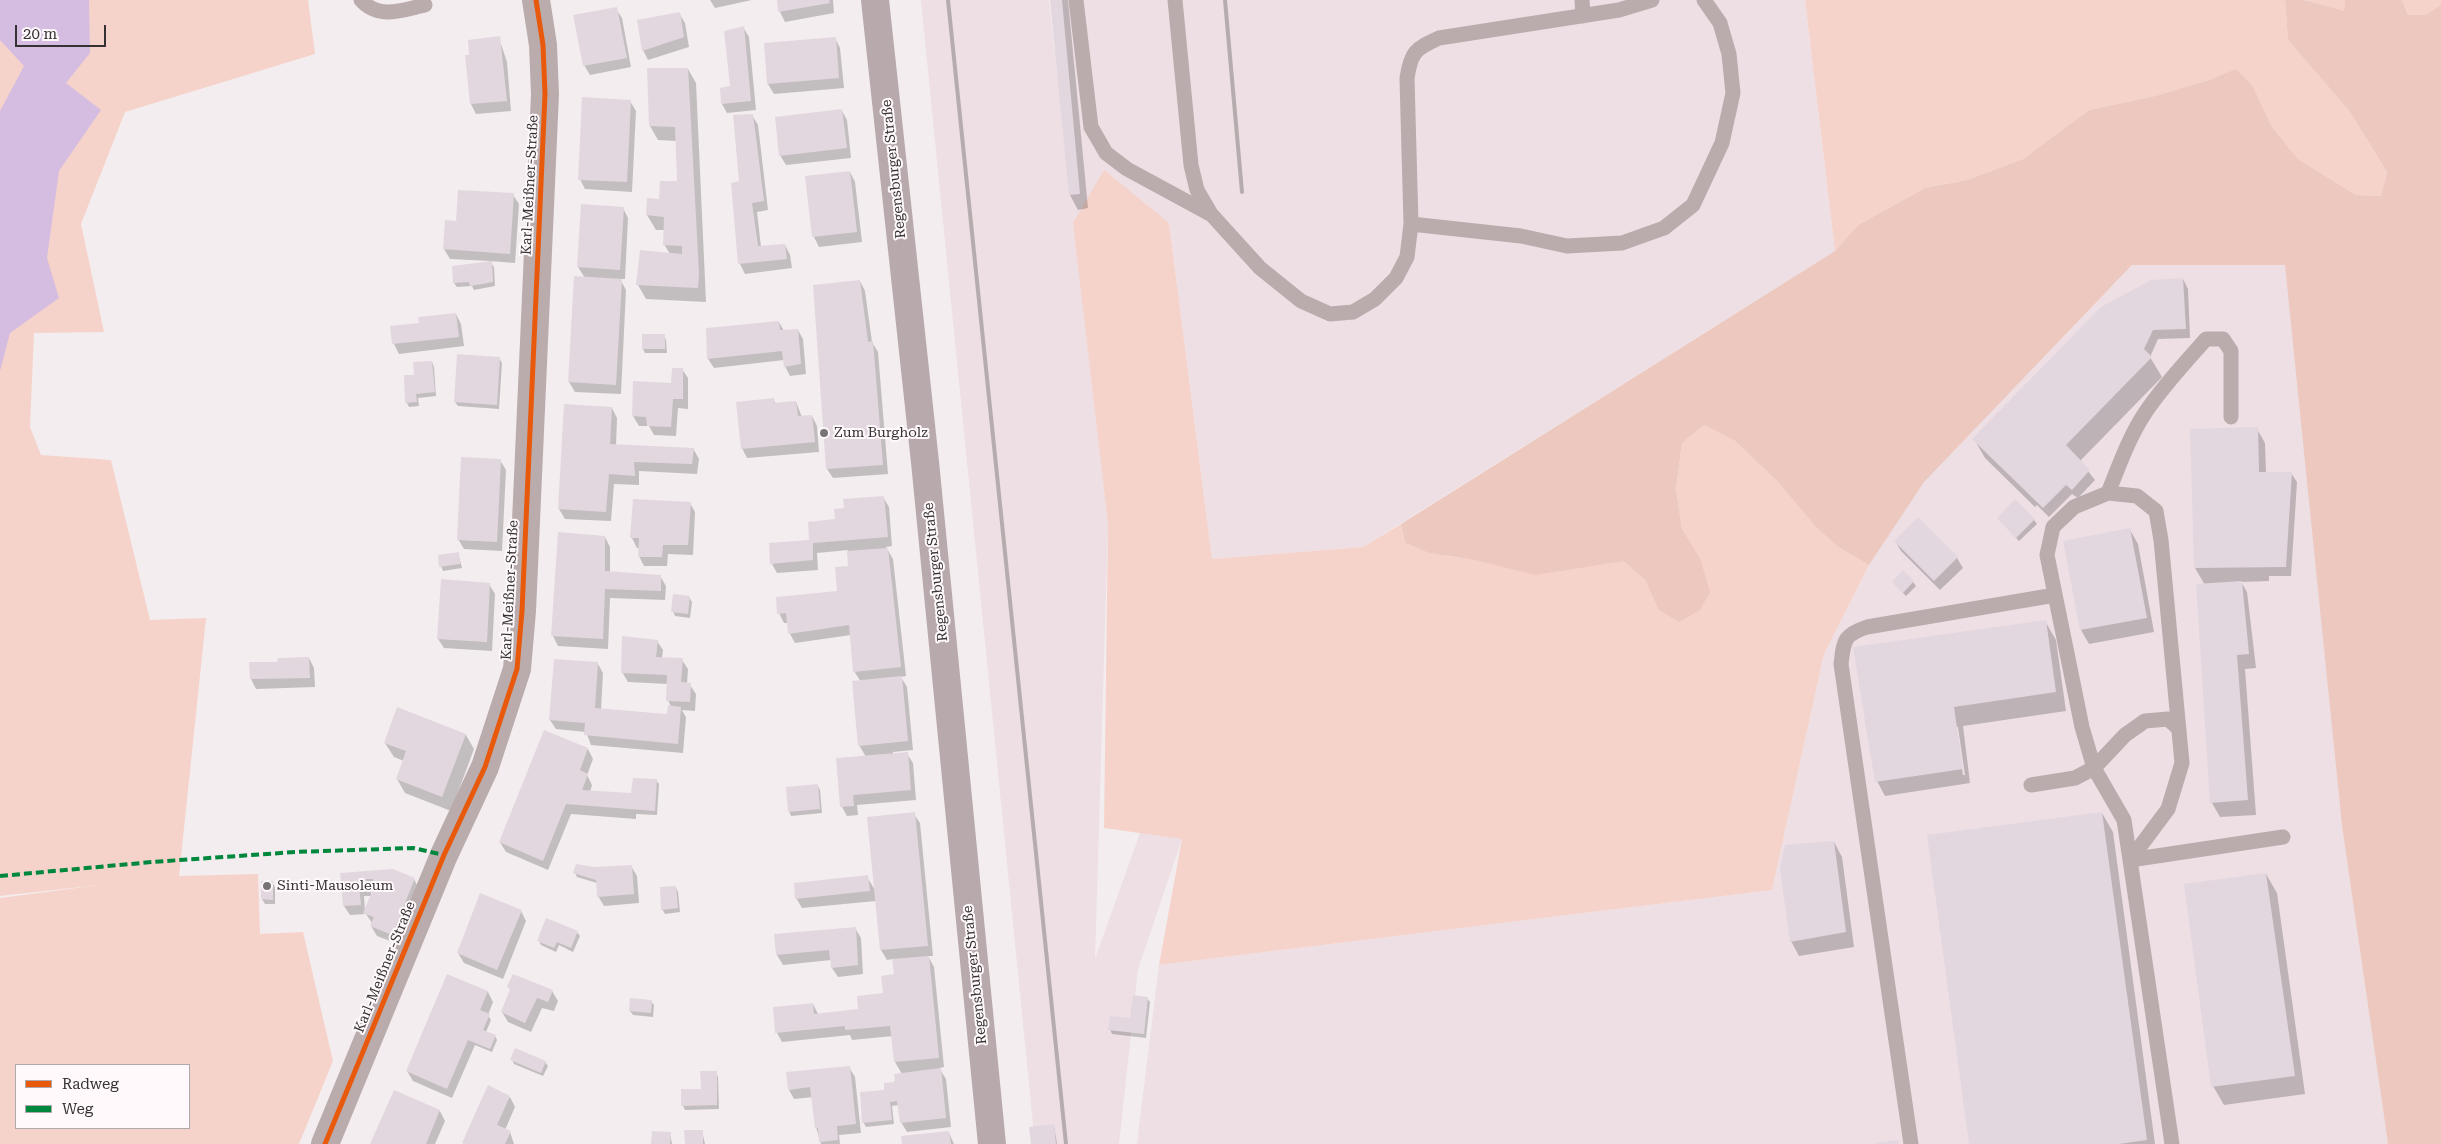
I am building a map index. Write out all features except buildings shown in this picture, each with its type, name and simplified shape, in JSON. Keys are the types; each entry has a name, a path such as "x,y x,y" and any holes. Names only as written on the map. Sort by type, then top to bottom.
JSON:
{"main road":[{"name":"Regensburger Straße","path":"875,0 925,462 992,1144"}],"street":[{"name":"Karl-Meißner-Straße","path":"325,1144 444,855 485,767 517,669 522,611 545,104 543,44 536,0"}],"lane":[{"path":"361,0 368,8 387,14 425,5"},
{"path":"1076,0 1091,127 1106,153 1127,169 1211,214"},
{"path":"1175,0 1191,165 1197,190 1211,214 1260,268 1300,301 1330,314 1353,312 1375,299 1396,278 1407,257 1411,224 1407,78 1410,59 1419,47 1439,38 1620,10 1652,0"},
{"path":"1582,0 1583,16"},
{"path":"1411,224 1521,236 1567,246 1622,244 1664,228 1693,205 1722,143 1733,93 1728,54 1720,23 1704,0"},
{"path":"2108,493 2121,460 2145,414 2177,371 2206,339 2223,339 2231,351 2231,417"},
{"path":"2130,860 2168,809 2182,763 2161,540 2156,511 2137,496 2108,493 2074,507 2053,527 2047,555 2082,726 2094,768 2124,820 2172,1144"},
{"path":"1911,1144 1842,664 1844,642 1852,632 1867,627 2055,595"},
{"path":"2031,785 2075,778 2094,768 2125,735 2145,721 2168,719 2179,730"},
{"path":"2130,860 2283,836"}],"shaded area":[{"path":"0,0 308,0 315,54 125,112 81,224 104,332 34,333 30,427 41,455 111,460 150,620 206,618 179,876 258,874 260,934 303,932 333,1061 299,1144 0,1144 0,898 99,885 0,896"},
{"path":"0,0 89,0 90,53 66,83 101,110 59,171 47,258 59,298 10,333 0,371 0,111 24,66 0,40"},
{"path":"921,0 1049,0 1058,83 1051,0 1805,0 1835,251 1363,547 1212,559 1169,223 1074,224 1108,524 1095,959 1144,822 1182,839 1138,969 1119,1144 1035,1144"},
{"path":"1805,0 2285,0 2288,40 2350,112 2387,172 2381,196 2356,195 2298,159 2272,127 2253,86 2236,70 2155,96 2089,110 2023,159 1967,180 1925,188 1858,225 1835,251"},
{"path":"2285,0 2304,0 2344,11 2345,0 2402,0 2408,15 2425,15 2441,5 2441,1144 2388,1144 2342,826 2285,265 2132,265 1924,482 1869,565 1838,547 1815,526 1778,482 1735,441 1704,425 1682,443 1676,489 1682,529 1700,558 1710,592 1700,610 1679,622 1658,609 1645,580 1624,561 1535,575 1475,560 1430,553 1405,543 1401,524 1835,251 1858,225 1925,188 1967,180 2023,159 2089,110 2155,96 2209,80 2236,69 2253,86 2272,127 2298,159 2356,195 2381,196 2387,172 2350,112 2288,40"},
{"path":"2305,0 2345,0 2344,12"},
{"path":"2402,0 2441,0 2441,5 2425,15 2408,15"},
{"path":"1104,170 1169,223 1212,559 1363,547 1401,524 1405,543 1454,557 1558,563 1624,560 1645,580 1658,609 1700,559 1682,529 1676,489 1682,443 1704,425 1735,441 1778,482 1815,526 1838,547 1869,565 1824,654 1772,890 1159,965 1182,839 1104,828 1108,524 1073,223"},
{"path":"2132,265 2286,265 2342,826 2388,1144 1137,1144 1159,965 1772,890 1824,654 1869,565 1923,482"}],"railway":[{"path":"948,0 1066,1144"},
{"path":"1225,0 1242,192"}],"marked path":[{"path":"0,876 152,862 295,852 413,848 444,855"}],"cycle path":[{"path":"325,1144 444,855 485,767 517,669 522,611 545,94 543,45 536,0"}],"place":[{"name":"Zum Burgholz","path":"824,433"},
{"name":"Sinti-Mausoleum","path":"267,886"}]}
